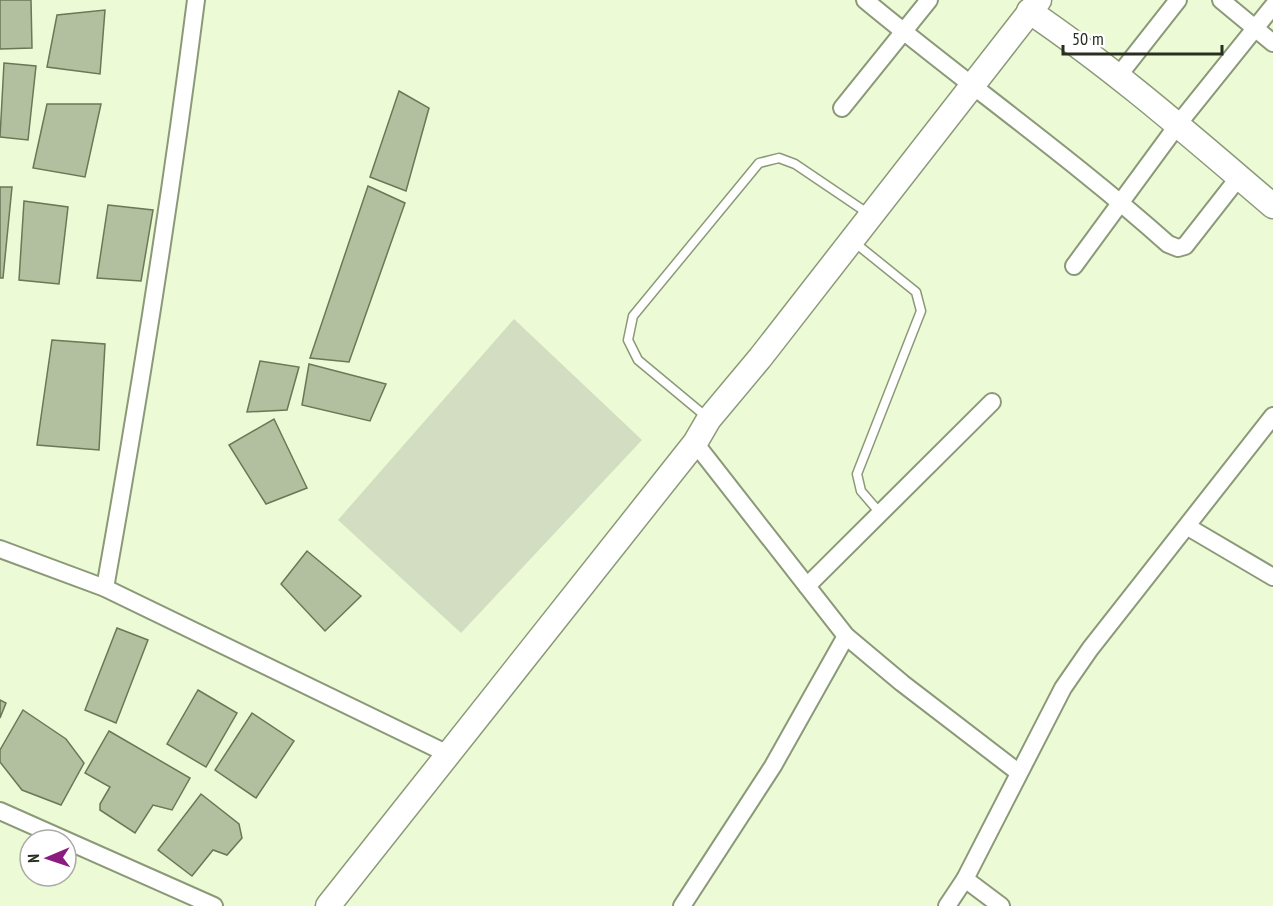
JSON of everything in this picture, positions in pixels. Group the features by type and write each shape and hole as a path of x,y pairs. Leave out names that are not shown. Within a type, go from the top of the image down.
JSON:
{"street":[{"path":"105,588 147,351 196,0"},
{"path":"866,0 972,87 1121,201 1168,244 1178,248 1185,246 1239,177"},
{"path":"842,108 929,0"},
{"path":"1119,75 1178,0"},
{"path":"1221,0 1273,43"},
{"path":"328,906 695,443 709,419 972,87 1028,4 1179,123 1273,206"},
{"path":"1074,266 1179,123 1273,6"},
{"path":"807,586 992,402"},
{"path":"947,906 965,879 1018,772 1064,688 1083,659 1273,416"},
{"path":"695,443 846,636 902,683 1018,772"},
{"path":"1188,527 1273,577"},
{"path":"0,549 105,588 450,754"},
{"path":"682,906 773,766 846,636"},
{"path":"3,818 214,906"},
{"path":"965,879 1001,906"}],"lane":[{"path":"709,419 638,360 628,340 633,316 759,163 779,158 795,164 871,215"},
{"path":"851,240 916,292 921,311 857,474 861,491 880,513"}],"green space":[{"path":"514,319 642,440 461,633 338,520"}],"building":[{"path":"0,0 31,0 32,48 0,49"},
{"path":"105,10 100,74 47,67 57,15"},
{"path":"4,63 36,66 28,140 0,137"},
{"path":"399,91 429,108 406,191 370,177"},
{"path":"47,104 101,104 85,177 33,168"},
{"path":"368,186 405,203 349,362 310,358"},
{"path":"0,187 12,187 3,278 0,278"},
{"path":"24,201 68,207 59,284 19,280"},
{"path":"108,205 153,210 141,281 97,278"},
{"path":"52,340 105,344 99,450 37,445"},
{"path":"260,361 299,367 287,410 247,412"},
{"path":"309,364 386,384 370,421 302,405"},
{"path":"274,419 307,488 266,504 229,445"},
{"path":"307,551 361,596 325,631 281,584"},
{"path":"117,628 148,640 116,723 85,710"},
{"path":"198,690 237,713 206,767 167,744"},
{"path":"0,700 6,703 0,718"},
{"path":"23,710 66,739 84,763 61,805 22,790 0,762 0,750"},
{"path":"252,713 294,741 256,798 215,770"},
{"path":"109,731 190,778 172,810 153,805 135,833 100,810 100,804 110,787 85,773"},
{"path":"201,794 239,824 242,838 227,855 213,850 192,876 158,850"}]}
